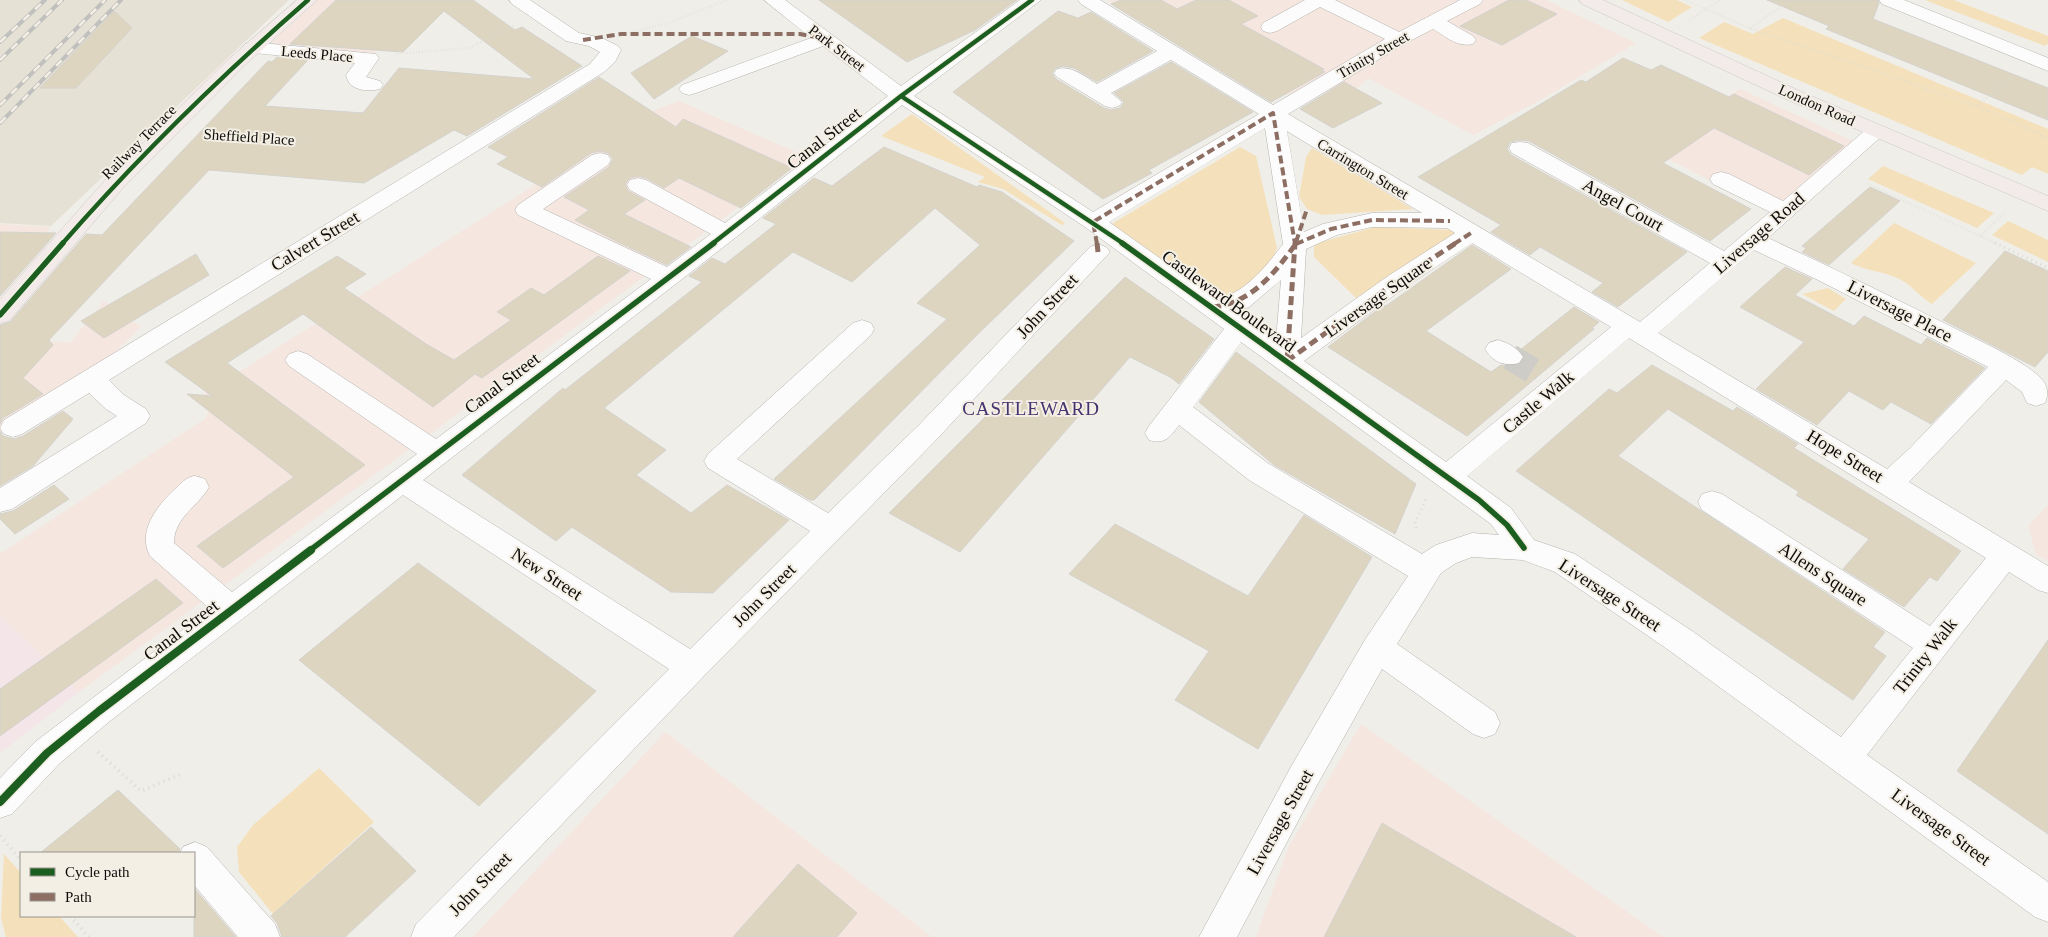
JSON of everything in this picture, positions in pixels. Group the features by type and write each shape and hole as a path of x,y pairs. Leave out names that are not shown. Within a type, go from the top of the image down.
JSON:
{"main road":[{"name":"Railway Terrace","path":"0,315 115,183 252,48 308,0"},
{"name":"London Road","path":"1588,0 1745,73 2048,204"}],"street":[{"path":"518,0 539,14"},
{"name":"Park Street","path":"773,0 902,96"},
{"name":"Canal Street","path":"0,802 47,753 74,730 727,233 902,96 1032,0"},
{"name":"Carrington Street","path":"1087,0 1471,234 1635,330"},
{"path":"1270,27 1320,0 1399,39"},
{"path":"1888,0 2044,62"},
{"name":"Trinity Street","path":"1273,113 1433,21 1462,2"},
{"name":"Calvert Street","path":"13,427 597,68 608,58 611,50 604,46 573,37 539,14"},
{"path":"1433,21 1466,40"},
{"path":"690,89 825,39"},
{"name":"Leeds Place","path":"252,48 369,58"},
{"path":"1096,93 1172,52"},
{"name":"Leeds Place","path":"369,58 356,75 357,80 363,84 373,85"},
{"path":"1064,73 1115,104"},
{"name":"Castleward Boulevard","path":"902,96 1093,222 1501,516 1524,548"},
{"path":"1093,222 1273,113 1295,245 1287,361"},
{"name":"Liversage Road","path":"1635,330 1726,262 1876,131"},
{"name":"Angel Court","path":"1520,148 1726,262"},
{"path":"600,160 526,210 668,277"},
{"path":"1721,179 1785,211"},
{"path":"638,185 727,233"},
{"path":"1212,307 1227,306 1240,301 1276,272 1295,245 1307,209"},
{"path":"1295,245 1331,229 1372,220 1450,221"},
{"name":"Liversage Square","path":"1287,361 1396,282 1471,234"},
{"name":"Liversage Place","path":"1752,240 1824,273 2005,365 2034,386 2036,396"},
{"name":"John Street","path":"429,937 692,667 927,433 1098,252"},
{"path":"1158,433 1239,327"},
{"path":"830,529 718,461 862,329"},
{"name":"Castle Walk","path":"1446,477 1549,381 1635,330"},
{"name":"Hope Street","path":"1635,330 1890,483 2048,581"},
{"path":"298,360 436,453"},
{"path":"1890,483 1919,456 2005,365"},
{"path":"2,501 137,416 115,402 88,380"},
{"path":"1177,409 1260,472 1429,568"},
{"name":"New Street","path":"402,480 692,667"},
{"path":"195,487 166,517 159,534 160,548 232,610"},
{"name":"Allens Square","path":"1712,502 1934,645"},
{"name":"Liversage Street","path":"1217,937 1304,776 1377,648 1429,568 1446,554 1472,545 1524,548 1565,563 1681,641 2048,904"},
{"name":"Trinity Walk","path":"1845,758 2005,554"},
{"path":"1377,648 1484,724"},
{"path":"195,859 262,937"}],"path":[{"path":"628,33 668,24 727,0"},
{"path":"1685,0 1750,28 1977,106 2048,138"},
{"path":"1691,18 1720,0"},
{"path":"1750,28 1791,0"},
{"path":"369,58 409,51 469,48 539,14"},
{"path":"1977,106 2044,62"},
{"path":"1868,184 2048,268"},
{"path":"1980,236 2001,215"},
{"path":"1429,568 1416,540 1415,522 1427,497 1446,477"},
{"path":"74,730 141,790 181,774"},
{"path":"0,836 20,859"},
{"path":"71,917 89,937"}],"shaded area":[{"path":"0,0 289,0 51,226 0,223"},
{"path":"317,0 434,0 373,53 271,43"},
{"path":"1107,0 1546,0 1636,43 1542,99 1473,135 1368,78 1357,88 1271,96 1192,48"},
{"path":"1622,0 1677,0 1692,7 1668,22"},
{"path":"1925,0 1954,0 2048,36 2048,44 2045,46"},
{"path":"1783,18 2048,129 2048,174 2032,167 2022,175 1699,38 1724,22 1753,34"},
{"path":"1740,89 1855,142 1771,212 1645,147"},
{"path":"679,101 807,157 79,692 0,616 0,554 206,418 211,404 201,396 652,111"},
{"path":"912,114 1065,223 1062,225 1003,189 978,182 985,177 881,136"},
{"path":"1240,147 1256,156 1277,248 1270,268 1222,303 1110,225"},
{"path":"1312,148 1413,209 1322,215 1307,209 1299,197 1306,157"},
{"path":"1883,166 1994,213 1977,228 1868,179"},
{"path":"2008,221 2048,240 2048,262 1992,235"},
{"path":"1894,223 1976,263 1932,304 1902,281 1851,263"},
{"path":"0,224 51,227 0,290"},
{"path":"1375,227 1451,230 1456,234 1356,298 1314,257 1314,244"},
{"path":"1828,288 1846,299 1834,311 1802,294"},
{"path":"104,301 141,327 93,373 0,434 0,347 10,337 70,343"},
{"path":"2048,505 2048,561 2036,554 2028,526"},
{"path":"0,616 79,692 0,753"},
{"path":"1361,724 1663,937 1256,937 1288,848"},
{"path":"665,732 932,937 473,937"},
{"path":"319,768 374,822 273,914 239,872 237,847 253,825"},
{"path":"4,854 20,872 20,917 60,917 78,937 6,937 1,918"}],"building":[{"path":"336,0 473,0 515,30 522,27 582,66 467,136 454,130 364,183 209,170 49,340 53,345 23,378 43,394 3,418 0,424 0,325 10,322 86,234 102,235 268,61 272,62 277,57 308,60 265,106 363,113 399,68 534,79 444,11 403,52 290,44"},
{"path":"819,0 1017,0 975,30 907,62"},
{"path":"1121,0 1161,0 1177,9 1196,0 1229,0 1258,16 1241,24 1324,69 1321,70 1325,72 1271,102 1111,4"},
{"path":"1509,0 1526,0 1557,14 1502,45 1460,26"},
{"path":"1767,0 1877,0 1879,3 1873,19 2048,88 2048,120 1826,29 1829,26"},
{"path":"114,11 132,28 76,88 40,88"},
{"path":"1058,11 1078,18 1091,12 1153,51 1097,82 1074,68 1063,66 1056,68 1052,73 1056,79 1104,108 1111,110 1120,108 1124,102 1114,93 1171,62 1253,112 1149,170 1152,173 1103,199 953,92"},
{"path":"692,36 728,51 654,99 631,73"},
{"path":"1623,58 1651,70 1661,65 1729,97 1734,94 1844,146 1809,175 1714,128 1663,163 1751,209 1710,241 1529,141 1510,142 1507,149 1511,155 1687,252 1618,307 1592,292 1603,283 1540,247 1530,255 1491,232 1501,225 1418,177 1581,80 1586,82"},
{"path":"599,77 676,127 683,119 792,168 741,208 679,178 664,188 646,178 638,176 630,178 625,184 628,191 645,200 624,214 691,247 667,265 618,242 575,220 589,210 564,197 609,167 613,159 608,153 600,151 591,153 542,187 497,164 508,157 488,147"},
{"path":"1344,82 1382,103 1333,128 1300,109"},
{"path":"884,147 977,187 979,185 1002,192 1074,241 978,334 814,500 810,500 774,479 947,319 917,303 980,245 935,208 852,282 793,252 604,408 666,450 636,475 691,513 727,485 789,520 713,593 671,592 572,527 556,541 462,475 563,388 565,390 702,282 689,276 712,258 725,264 776,224 763,218 814,178 832,186"},
{"path":"1870,187 1900,201 1829,265 1802,252 1806,248 1802,246"},
{"path":"0,232 56,233 0,296"},
{"path":"1472,245 1511,269 1426,331 1491,372 1501,365 1521,364 1525,357 1520,350 1574,307 1599,322 1592,328 1594,329 1467,436 1328,347 1384,305 1386,306"},
{"path":"2005,251 2048,271 2048,352 2035,367 1943,320"},
{"path":"196,254 209,275 104,338 81,321"},
{"path":"337,256 366,274 344,288 426,344 454,360 511,320 497,312 531,288 544,295 598,256 630,271 482,378 475,374 433,407 303,314 227,363 365,465 223,568 197,546 294,477 187,394 212,396 165,362"},
{"path":"1785,267 1812,279 1795,295 1854,326 1864,316 1921,345 1927,338 1985,368 1931,424 1891,402 1883,410 1849,391 1817,425 1756,389 1804,342 1740,307"},
{"path":"1125,277 1214,339 1179,384 1170,377 1130,357 960,552 889,513"},
{"path":"1236,352 1416,484 1395,534 1274,465 1199,402"},
{"path":"1652,365 1733,411 1737,407 1798,444 1794,448 1961,551 1937,581 1930,577 1904,607 1843,569 1869,539 1796,495 1799,492 1668,409 1618,456 1885,632 1873,647 1886,656 1853,700 1516,471 1609,389 1617,393"},
{"path":"63,411 73,419 33,466 0,486 0,431 3,436 14,439 23,436"},
{"path":"54,485 69,499 15,534 0,519 0,514 13,511"},
{"path":"1304,515 1372,557 1258,749 1175,700 1209,651 1069,574 1115,524 1248,596"},
{"path":"418,563 596,691 479,806 299,660"},
{"path":"156,579 183,603 0,736 0,689"},
{"path":"2048,640 2048,834 1957,771"},
{"path":"118,790 180,849 178,852 41,852"},
{"path":"1382,823 1576,937 1324,937"},
{"path":"371,827 416,871 345,937 282,937 277,923 271,916"},
{"path":"798,864 857,913 837,937 733,937"},
{"path":"195,889 236,937 194,937 195,917"}],"tunnel":[{"path":"1510,357 1540,375"}],"railway":[{"path":"0,42 45,0"},
{"path":"0,60 62,0"},
{"path":"0,105 105,0"},
{"path":"0,123 121,0"}],"marked path":[{"path":"583,40 621,34 800,34 825,39"},
{"path":"1098,252 1093,222 1273,113 1295,245 1287,361"},
{"path":"1296,242 1307,209"},
{"path":"1212,307 1227,306 1240,301 1275,272 1295,245 1331,229 1372,220 1450,221"},
{"path":"1287,361 1396,282 1471,233"}],"cycle path":[{"path":"0,315 115,183 237,62 308,0"},
{"path":"0,802 47,753 99,711 727,233 901,96 1032,0"},
{"path":"901,96 1093,222 1469,493 1499,516 1524,548"}],"district":[{"name":"CASTLEWARD","path":"1031,408"}]}
